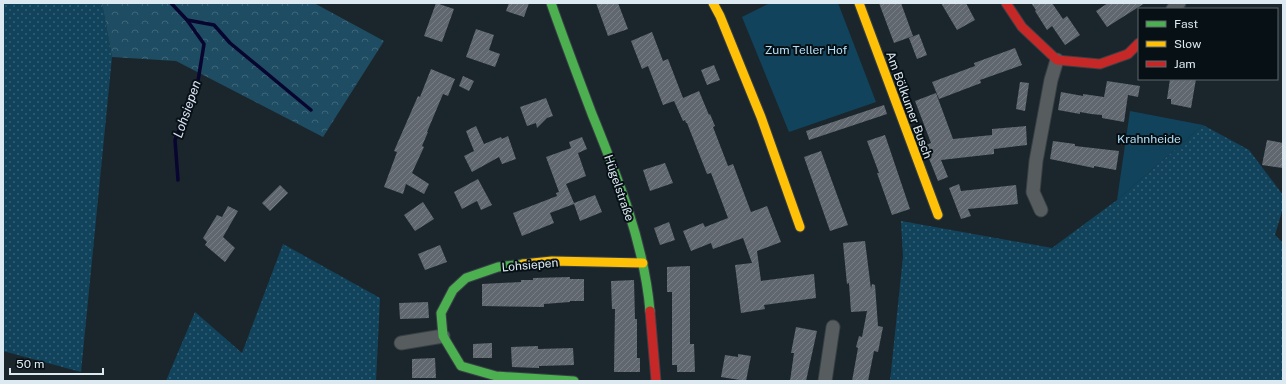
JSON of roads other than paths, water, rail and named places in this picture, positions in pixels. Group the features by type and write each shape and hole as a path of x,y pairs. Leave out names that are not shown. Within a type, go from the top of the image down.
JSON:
{"street":[{"name":"Hügelstraße","path":"551,3 573,66 615,171 643,263 648,285 656,381"},
{"path":"713,3 720,16 761,117 800,227"},
{"name":"Am Bölkumer Busch","path":"859,3 938,215"},
{"path":"1006,3 1022,27 1057,60 1100,64 1128,54 1138,44"},
{"path":"1041,210 1033,192 1036,161 1051,80 1057,60"},
{"name":"Lohsiepen","path":"574,381 496,376 462,366 443,336 441,314 453,290 466,278 498,267 552,261 643,263"},
{"path":"826,381 832,327"},
{"path":"401,343 443,336"}],"waterway":[{"name":"Lohsiepen","path":"171,3 187,20 214,25 230,43 311,110"},
{"name":"Lohsiepen","path":"178,180 175,140 197,87 204,44 187,20"}],"park label":[{"name":"Zum Teller Hof","path":"806,50"},
{"name":"Krahnheide","path":"1149,139"}]}
